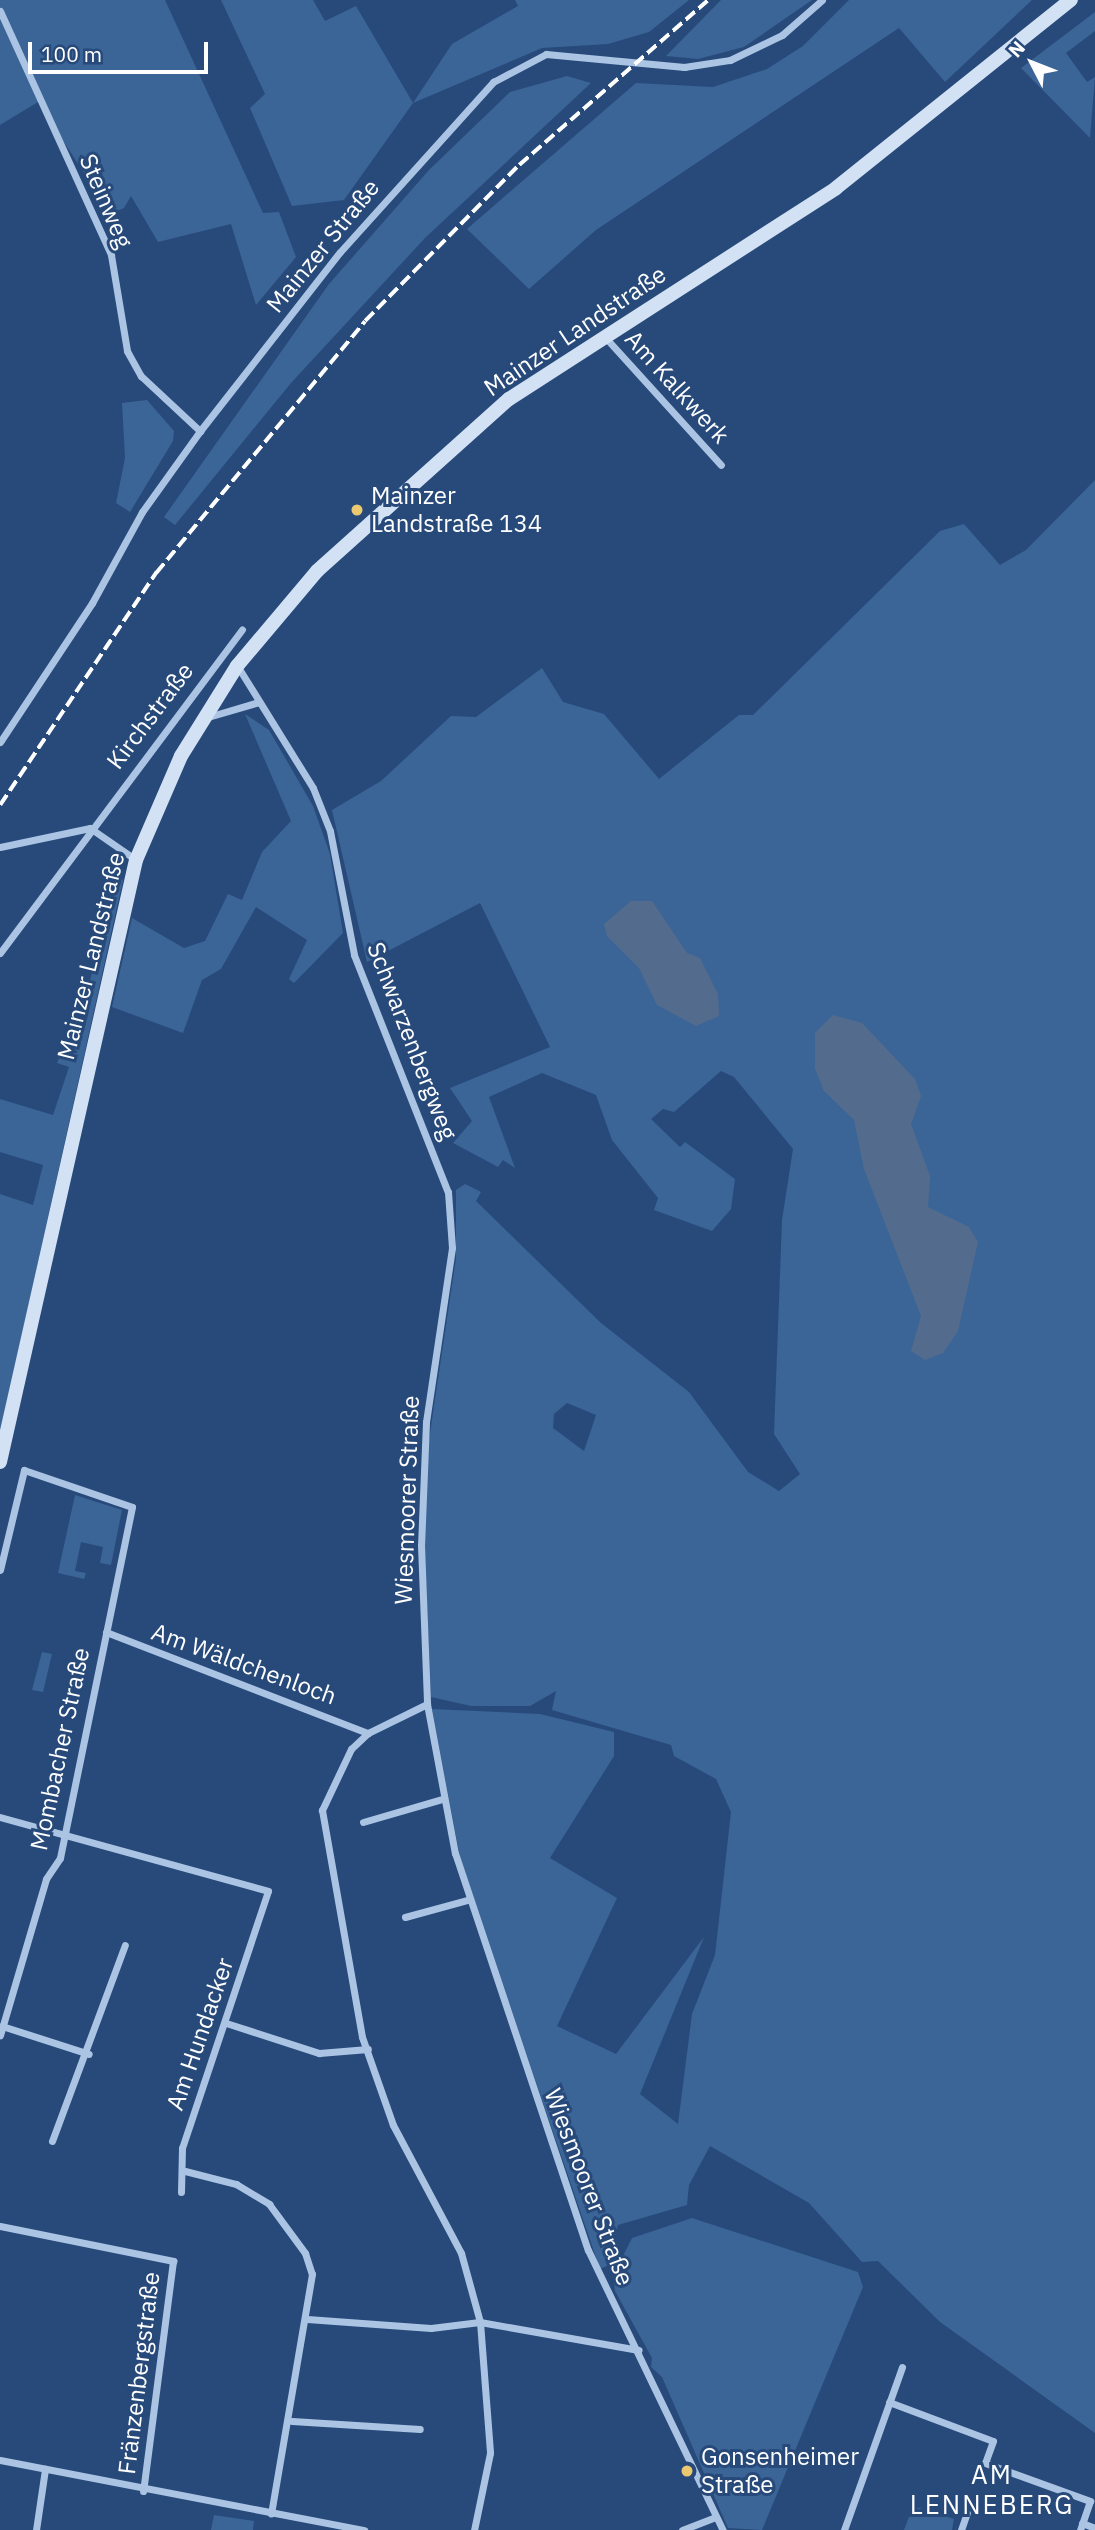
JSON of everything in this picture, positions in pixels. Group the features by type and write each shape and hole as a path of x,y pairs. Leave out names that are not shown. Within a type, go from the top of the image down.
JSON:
{"main road":[{"name":"Mainzer Landstraße","path":"0,1462 136,860 199,724 237,666 301,588 378,513 509,399 859,172 1071,0"}],"street":[{"name":"Mainzer Straße","path":"0,742 92,603 142,512 200,431 340,252 493,82 546,54 601,55 661,65 706,65 755,50 822,0"},
{"name":"Steinweg","path":"0,11 111,255 127,351 141,376 200,431"},
{"name":"Am Kalkwerk","path":"604,335 721,465"},
{"name":"Kirchstraße","path":"0,953 90,828 242,629"},
{"name":"Schwarzenbergweg","path":"237,666 318,799 354,955 439,1162"},
{"path":"199,724 235,704 259,702"},
{"path":"0,847 90,828 136,860"},
{"name":"Wiesmoorer Straße","path":"439,1162 452,1231 423,1469 427,1704 442,1800 467,1900 575,2218 716,2517"},
{"name":"Mombacher Straße","path":"0,1570 24,1470 132,1507 65,1833 0,2035"},
{"name":"Am Wäldchenloch","path":"106,1633 368,1733"},
{"path":"427,1704 368,1733 338,1767 321,1810 351,1984 368,2049 393,2124 461,2253 480,2322 490,2453 474,2530"},
{"path":"363,1822 442,1800"},
{"path":"0,1817 65,1833"},
{"name":"Am Hundacker","path":"65,1833 268,1891 182,2148 185,2171 181,2192"},
{"path":"405,1917 467,1900"},
{"path":"52,2141 89,2054 125,1945"},
{"path":"226,2023 319,2053 368,2049"},
{"path":"2,2026 89,2054"},
{"path":"185,2171 236,2184 269,2204 290,2229 312,2274 292,2421 271,2514"},
{"name":"Fränzenbergstraße","path":"0,2226 173,2261 144,2491"},
{"path":"307,2319 431,2328 480,2322 639,2350"},
{"path":"844,2530 902,2367"},
{"path":"889,2402 993,2441 985,2463 1090,2501 1081,2527 1095,2528"},
{"path":"292,2421 420,2429"},
{"path":"0,2460 144,2491 364,2530"},
{"path":"36,2530 44,2469"},
{"path":"961,2530 967,2513"},
{"path":"682,2530 716,2517 723,2530"}],"shaded area":[{"path":"0,0 165,0 263,213 279,212 296,257 256,305 231,224 158,242 131,196 124,208 103,217 84,173 38,102 0,125"},
{"path":"221,0 313,0 325,21 356,6 413,103 344,200 292,206 250,108 265,94"},
{"path":"515,0 689,0 649,32 608,44 542,48 413,103 452,44 518,6"},
{"path":"721,0 812,0 744,47 698,59 666,56"},
{"path":"849,0 1032,0 945,82 899,28 596,230 529,289 467,229 636,83 713,87 767,69 803,46"},
{"path":"1095,12 1095,31 1066,53 1087,82 1095,77 1090,138 1021,68"},
{"path":"567,76 591,83 425,238 291,383 175,525 164,517 329,284 429,170 510,92"},
{"path":"147,400 174,431 173,441 130,512 116,503 125,458 122,403"},
{"path":"1095,480 1095,2433 940,2322 878,2261 862,2262 809,2203 710,2146 689,2185 687,2205 618,2225 607,2266 600,2269 461,1863 432,1709 540,1714 614,1732 614,1756 550,1858 617,1898 557,2026 616,2054 704,1937 640,2094 678,2124 692,2014 715,1955 731,1812 716,1779 674,1756 671,1745 552,1710 556,1691 530,1706 471,1706 431,1697 424,1533 429,1440 456,1258 456,1190 465,1184 481,1192 476,1201 601,1323 689,1392 748,1472 779,1491 800,1474 774,1434 782,1220 793,1149 734,1077 721,1071 674,1112 663,1109 651,1119 680,1147 685,1142 735,1179 731,1209 712,1231 654,1210 658,1198 612,1140 596,1095 542,1073 489,1097 515,1168 503,1160 498,1167 453,1143 472,1121 450,1088 550,1047 480,903 367,962 332,810 381,781 451,716 476,717 542,668 563,702 604,714 659,779 739,715 753,715 940,531 964,524 1000,565 1026,550","holes":["567,1403 596,1415 584,1451 553,1428 554,1414"]},
{"path":"245,714 269,730 313,806 330,854 343,933 294,983 289,979 307,940 256,907 221,969 202,980 183,1033 112,1007 132,918 184,948 205,941 228,894 242,900 262,852 291,821"},
{"path":"114,877 123,880 0,1433 0,1194 33,1205 43,1165 0,1152 0,1099 53,1115 69,1067 57,1063 68,1035 77,1037"},
{"path":"631,901 652,901 687,953 700,958 718,994 719,1016 696,1026 657,1005 639,968 607,936 604,924"},
{"path":"833,1015 862,1023 915,1079 921,1096 911,1124 930,1176 928,1207 969,1227 978,1242 958,1331 943,1353 925,1360 911,1351 921,1316 864,1169 854,1120 824,1091 815,1069 815,1033"},
{"path":"75,1495 122,1510 111,1565 100,1563 103,1547 81,1542 75,1571 86,1573 84,1579 58,1573"},
{"path":"42,1652 52,1654 43,1692 32,1690"},
{"path":"692,2218 858,2272 863,2287 762,2530 728,2528 662,2377 651,2367 652,2358 615,2291 613,2276 632,2238"},
{"path":"913,2506 954,2519 952,2530 904,2530"},
{"path":"214,2515 254,2521 253,2530 211,2530"}],"railway":[{"path":"0,805 156,573 365,321 519,165 708,0"}],"place":[{"name":"Mainzer Landstraße 134","path":"357,510"},
{"name":"Gonsenheimer Straße","path":"687,2471"}],"district":[{"name":"AM LENNEBERG","path":"992,2490"}]}
